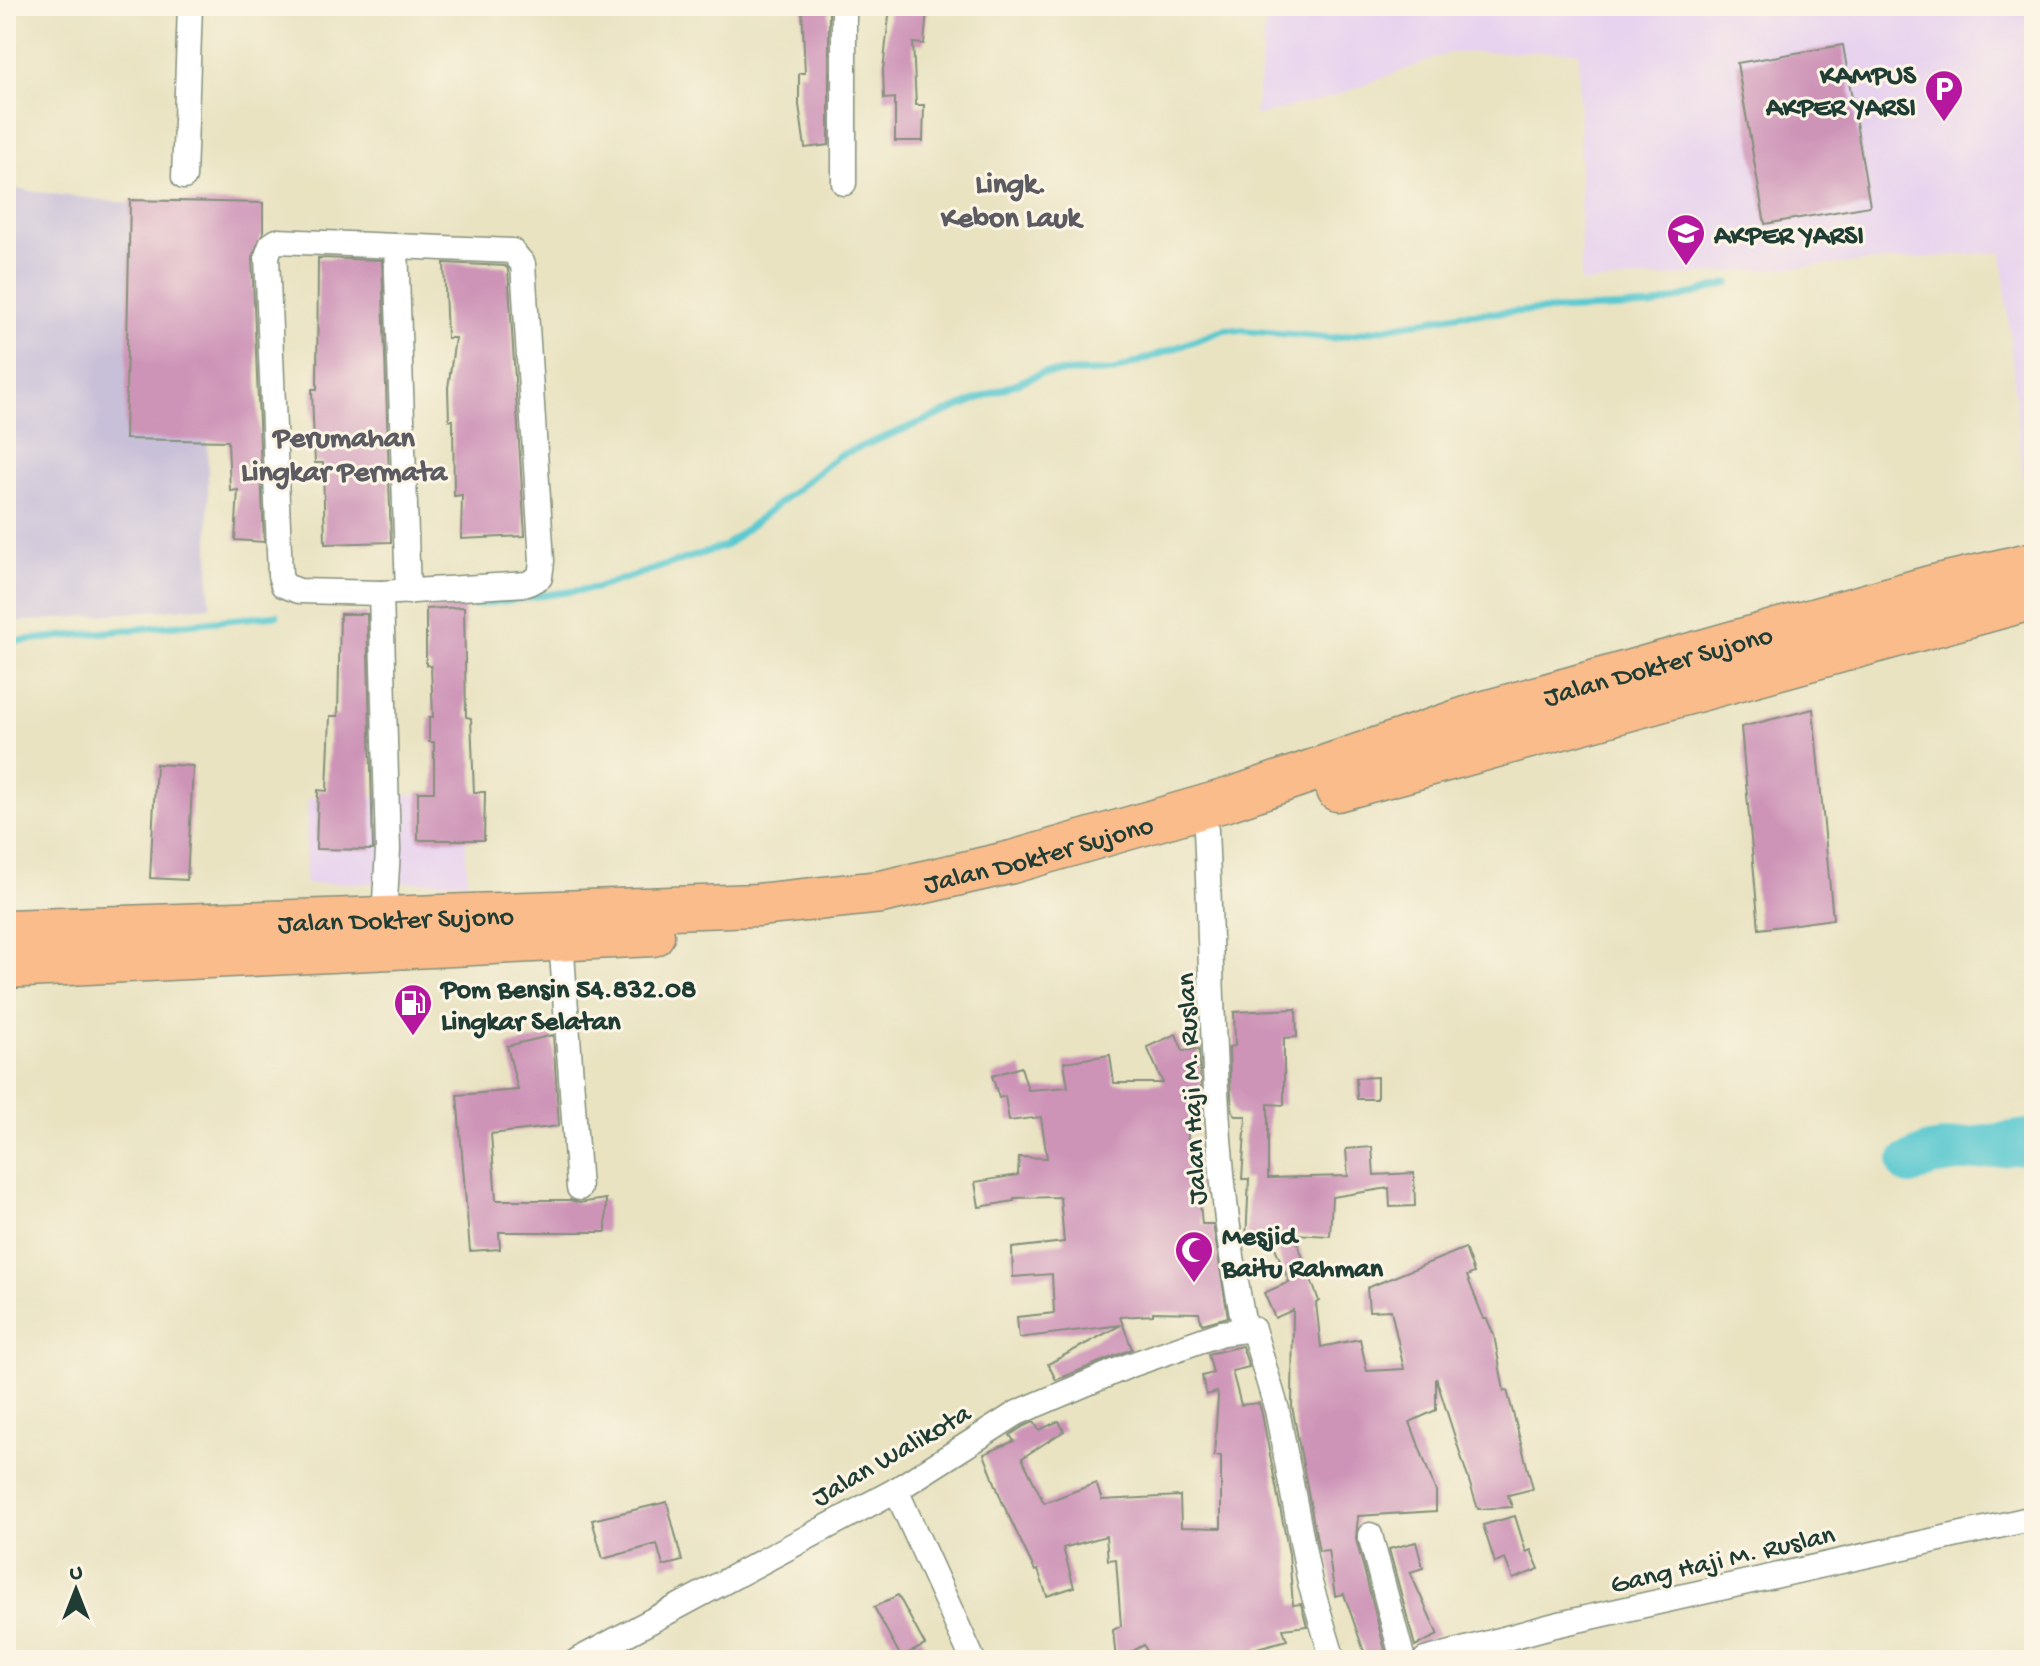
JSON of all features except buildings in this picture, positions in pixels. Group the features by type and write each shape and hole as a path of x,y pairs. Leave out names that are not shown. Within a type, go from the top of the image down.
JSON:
{"highway":[{"name":"Jalan Dokter Sujono","path":"21,948 384,917 810,914 881,892 1012,862 1230,799 1475,715 1930,587 2034,563"},
{"path":"21,948 561,940 810,914 1015,884 1352,786 2034,598"}],"street":[{"path":"184,177 190,6"},
{"path":"844,6 844,183"},
{"path":"277,241 512,251 523,264 542,561 540,577 527,584 408,592 299,591 288,588 282,581 267,256 271,245 277,241"},
{"path":"396,246 408,592"},
{"path":"381,593 388,835 384,917"},
{"name":"Jalan Haji M. Ruslan","path":"1206,830 1219,1157 1231,1256 1245,1329 1253,1329 1269,1378 1310,1583 1333,1660"},
{"path":"561,940 579,1188"},
{"name":"Jalan Walikota","path":"578,1660 896,1490 1017,1413 1128,1366 1222,1333 1245,1329"},
{"path":"896,1490 973,1660"},
{"name":"Gang Haji M. Ruslan","path":"1425,1660 1451,1656 1555,1625 2034,1518"},
{"path":"1370,1535 1403,1660"}],"shaded area":[{"name":"AKPER YARSI","path":"1267,6 2034,6 2034,525 2027,527 2002,252 1581,283 1579,51 1449,53 1332,97 1255,116"},
{"path":"6,188 204,213 210,606 6,623"},
{"path":"464,793 467,881 305,884 308,798"}],"waterway":[{"path":"474,605 596,588 725,546 838,456 1042,373 1114,371 1226,329 1333,338 1462,314 1652,306 1729,283"},
{"path":"6,642 277,615"},
{"path":"1910,1164 1930,1155 2034,1140"}],"place":[{"name":"KAMPUS AKPER YARSI","path":"1944,123"},
{"name":"AKPER YARSI","path":"1686,267"},
{"name":"Pom Bensin 54.832.08 Lingkar Selatan","path":"413,1037"},
{"name":"Mesjid Baitu Rahman","path":"1194,1284"}],"district":[{"name":"Lingk. Kebon Lauk","path":"1011,199"},
{"name":"Perumahan Lingkar Permata","path":"344,453"}]}
